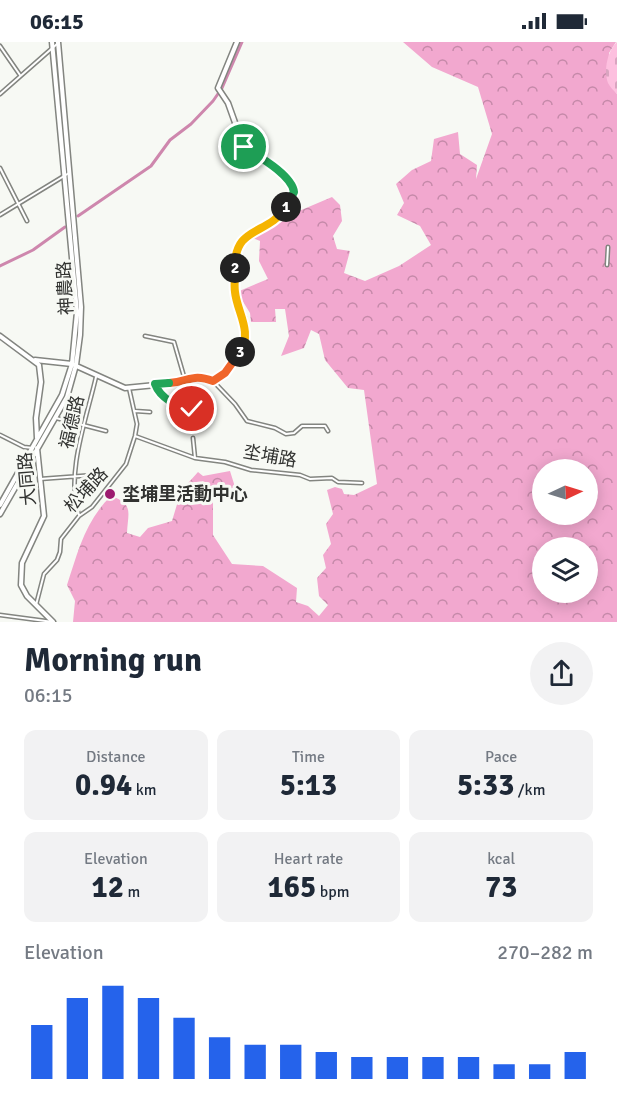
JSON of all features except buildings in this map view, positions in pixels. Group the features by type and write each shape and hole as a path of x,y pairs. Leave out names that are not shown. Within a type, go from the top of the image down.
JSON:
{"street":[{"name":"神農路","path":"52,42 76,312 74,365"},
{"name":"神農路","path":"0,505 54,417 74,365 80,335 81,307 58,42"},
{"path":"0,94 58,42"},
{"path":"213,381 225,373 244,344 244,318 235,293 236,253 242,240 248,234 270,225 278,218 294,192 293,185 288,180 243,145 235,120 219,89 237,42"},
{"path":"0,46 20,75"},
{"path":"0,168 27,221"},
{"path":"0,215 69,172"},
{"path":"607,265 608,247"},
{"path":"0,336 35,360 74,365 120,387 129,388 200,377 213,381 236,404 247,421 275,428 286,434 294,433 302,426 325,426 327,431"},
{"path":"145,336 174,342 185,380"},
{"name":"大同路","path":"35,360 41,373 36,418 38,439"},
{"name":"福德路","path":"80,516 75,502 73,475 96,374"},
{"path":"155,384 162,396 172,402 189,409 204,404 212,413"},
{"name":"松埔路","path":"36,605 44,574 57,560 61,539 114,482 126,464 137,424 129,388"},
{"path":"135,411 150,412"},
{"name":"神農路","path":"0,514 38,439 54,417"},
{"path":"54,417 106,431"},
{"path":"0,435 24,447 35,448"},
{"name":"坔埔路","path":"135,436 195,458 225,462 251,470 300,475 310,479 332,478 338,482 362,483"},
{"path":"193,438 195,458"},
{"name":"大同路","path":"35,448 44,516 22,563 22,589 53,622"},
{"path":"40,479 94,474"},
{"path":"0,615 53,622"}],"green space":[{"path":"403,42 616,42 609,53 608,82 617,94 617,622 73,622 75,601 67,585 83,538 102,506 111,496 123,502 128,510 127,533 140,537 148,528 172,521 181,491 198,472 203,476 230,471 235,487 213,496 213,535 232,564 263,566 297,588 296,602 308,606 319,616 328,605 319,596 317,578 326,568 323,555 331,544 326,524 333,514 327,490 335,487 342,489 344,494 354,495 377,484 364,390 348,388 325,360 319,334 311,330 304,348 281,356 289,336 285,309 275,309 276,322 251,322 250,313 237,292 268,279 259,261 260,241 250,237 285,220 288,211 299,211 332,197 340,205 342,221 333,236 337,249 350,251 344,273 365,281 399,266 431,245 420,226 397,215 404,203 396,184 412,170 431,161 434,139 458,132 460,154 477,165 476,179 492,134 478,87 432,67"},
{"path":"617,42 617,94 608,83 606,66 609,55"}],"waterway":[{"path":"78,216 151,166 170,140 191,124 213,101 222,88 242,42"},
{"path":"0,266 33,250 65,227"}],"place":[{"name":"坔埔里活動中心","path":"110,494"}],"route":[{"path":"192,409 162,396 155,384 176,383 194,377 213,381 225,373 243,348 245,340 244,318 235,293 235,256 242,240 248,234 270,225 278,218 294,192 293,185 288,180 260,156 244,147"}]}
